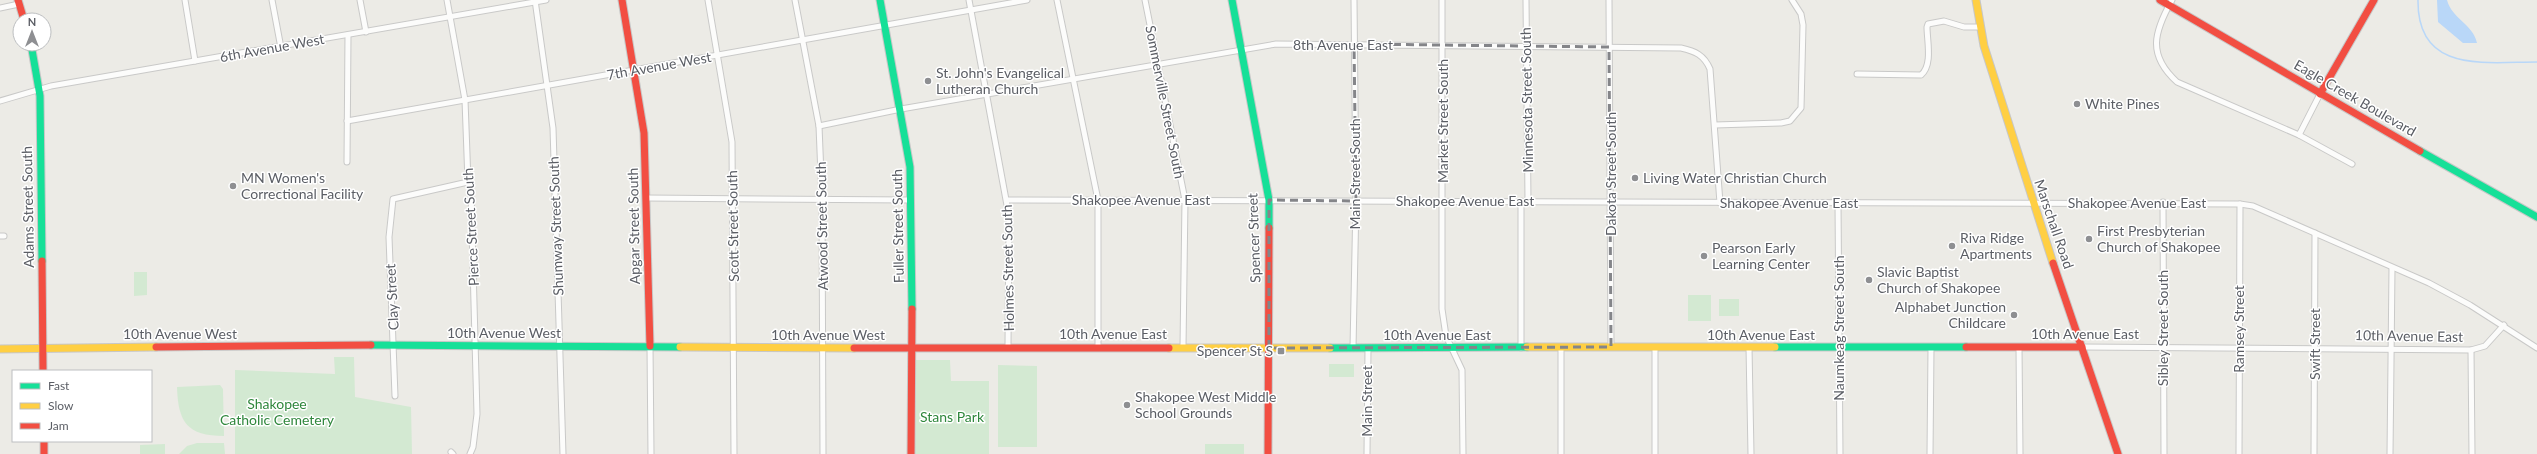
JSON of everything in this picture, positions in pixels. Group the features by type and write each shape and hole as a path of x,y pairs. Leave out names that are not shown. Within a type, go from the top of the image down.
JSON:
{"main road":[{"name":"Apgar Street South","path":"622,0 635,70 644,133 650,346"},
{"name":"Fuller Street South","path":"880,0 901,109 910,166 912,348 911,454"},
{"name":"Spencer Street","path":"1232,0 1239,49 1269,200 1268,454"},
{"name":"Marschall Road","path":"1976,0 1984,46 2033,203 2118,454"},
{"name":"Eagle Creek Boulevard","path":"2160,0 2171,2 2320,94 2537,216"},
{"path":"2320,94 2374,0"},
{"path":"19,2 22,12"},
{"name":"Adams Street South","path":"33,52 40,88 43,370"},
{"name":"10th Avenue West","path":"0,348 394,345 822,348 1008,347"},
{"name":"10th Avenue East","path":"1008,347 2082,347"},
{"path":"44,442 44,454"}],"street":[{"path":"185,0 196,61"},
{"path":"272,0 281,48"},
{"path":"360,0 366,32"},
{"name":"Pierce Street South","path":"447,0 465,100 468,182 471,192 477,414 473,447 470,454"},
{"name":"6th Avenue West","path":"0,101 40,88 281,48 546,0"},
{"name":"Scott Street South","path":"708,0 732,142 734,454"},
{"name":"Atwood Street South","path":"795,0 819,126 822,200 822,454"},
{"name":"Holmes Street South","path":"969,0 1007,200 1008,347"},
{"name":"7th Avenue West","path":"347,121 885,27 1027,0"},
{"path":"1057,0 1072,80 1098,200 1098,348"},
{"name":"Sommerville Street South","path":"1145,0 1156,65 1185,200 1183,348"},
{"name":"Main Street South","path":"1353,348 1356,201 1354,0"},
{"name":"Market Street South","path":"1442,0 1442,319 1452,348 1460,363 1463,378 1463,454"},
{"name":"Minnesota Street South","path":"1526,0 1528,201"},
{"name":"Dakota Street South","path":"1609,0 1612,201 1611,347"},
{"path":"1720,203 1715,125 1782,123 1790,121 1797,115 1802,99 1804,25 1797,5 1792,0"},
{"name":"Shumway Street South","path":"535,1 549,86 553,128 563,454"},
{"path":"0,8 19,2"},
{"path":"2171,2 2156,32 2158,57 2164,70 2176,82 2299,135 2352,164"},
{"path":"1857,74 1921,75 1926,68 1928,59 1928,24 1944,20 1964,27 1980,27"},
{"path":"347,162 348,35"},
{"name":"8th Avenue East","path":"819,126 901,109 1072,80 1239,49 1276,44 1681,48 1693,50 1700,55 1710,69 1715,125"},
{"path":"2299,135 2320,94"},
{"name":"Clay Street","path":"395,396 389,237 393,199 468,182"},
{"path":"646,198 733,200 910,200"},
{"name":"Shakopee Avenue East","path":"1007,200 1612,201 1720,203 2163,202 2240,204 2253,206 2429,283 2504,325 2537,348"},
{"path":"1521,201 1521,348"},
{"name":"Sibley Street South","path":"2163,202 2164,454"},
{"name":"Naumkeag Street South","path":"1838,203 1840,454"},
{"name":"Ramsey Street","path":"2239,454 2240,204"},
{"name":"Swift Street","path":"2314,454 2315,233"},
{"path":"2390,454 2392,268"},
{"name":"10th Avenue East","path":"2082,347 2390,348 2472,350 2485,346 2504,325"},
{"name":"Apgar Street South","path":"650,346 651,454"},
{"path":"1655,347 1655,454"},
{"path":"1749,347 1751,454"},
{"path":"2019,347 2020,454"},
{"name":"Main Street","path":"1367,454 1368,348"},
{"path":"1561,348 1561,454"},
{"path":"1930,454 1931,348"},
{"path":"2472,350 2472,454"}],"highlighted area":[{"path":"1354,44 1609,47 1611,347 1269,348 1269,200 1356,201"}],"green space":[{"path":"134,272 147,272 147,295 134,296"},
{"path":"1688,295 1711,295 1711,321 1688,321"},
{"path":"1719,299 1739,299 1739,316 1719,316"},
{"name":"Shakopee Catholic Cemetery","path":"334,357 354,357 355,397 411,407 412,454 235,454 235,370 335,374"},
{"name":"Stans Park","path":"916,360 950,360 951,381 989,381 989,454 915,454"},
{"path":"1329,364 1354,364 1354,377 1329,377"},
{"path":"998,365 1037,366 1037,447 998,447"},
{"path":"220,385 223,389 224,436 211,435 193,430 187,425 183,418 178,399 177,387"},
{"path":"197,443 224,443 225,454 179,454 187,446"},
{"path":"165,444 165,454 140,454 140,445"},
{"path":"1205,444 1244,444 1244,454 1205,454"}],"water":[{"path":"2437,0 2447,0 2453,12 2475,36 2477,43 2463,43 2438,22"}],"waterway":[{"path":"2418,0 2421,24 2429,41 2442,52 2458,59 2476,62 2537,62"}],"traffic: fast":[{"path":"880,0 910,167 912,309"},
{"path":"1232,0 1269,200 1269,228"},
{"path":"32,52 40,96 42,261"},
{"path":"2420,151 2537,217"},
{"path":"371,345 680,347"},
{"path":"1330,348 1527,347"},
{"path":"1775,347 1966,347"}],"traffic: slow":[{"path":"1976,0 1984,46 2053,263"},
{"path":"0,349 156,347"},
{"path":"680,347 854,348"},
{"path":"1527,347 1775,347"},
{"path":"1169,348 1330,348"}],"traffic: jam":[{"path":"18,0 22,12"},
{"path":"622,0 644,133 650,346"},
{"path":"2160,0 2420,151"},
{"path":"2320,94 2374,0"},
{"path":"1268,454 1269,228"},
{"path":"42,261 43,370"},
{"path":"2053,263 2118,454"},
{"path":"911,454 912,309"},
{"path":"156,347 371,345"},
{"path":"1966,347 2082,347"},
{"path":"854,348 1169,348"},
{"path":"44,442 44,454"}],"place":[{"name":"St. John's Evangelical Lutheran Church","path":"928,81"},
{"name":"White Pines","path":"2077,104"},
{"name":"Living Water Christian Church","path":"1635,178"},
{"name":"MN Women's Correctional Facility","path":"233,186"},
{"name":"First Presbyterian Church of Shakopee","path":"2089,239"},
{"name":"Riva Ridge Apartments","path":"1952,246"},
{"name":"Pearson Early Learning Center","path":"1704,256"},
{"name":"Slavic Baptist Church of Shakopee","path":"1869,280"},
{"name":"Alphabet Junction Childcare","path":"2014,315"},
{"name":"Spencer St S","path":"1281,351"},
{"name":"Shakopee West Middle School Grounds","path":"1127,405"}]}
